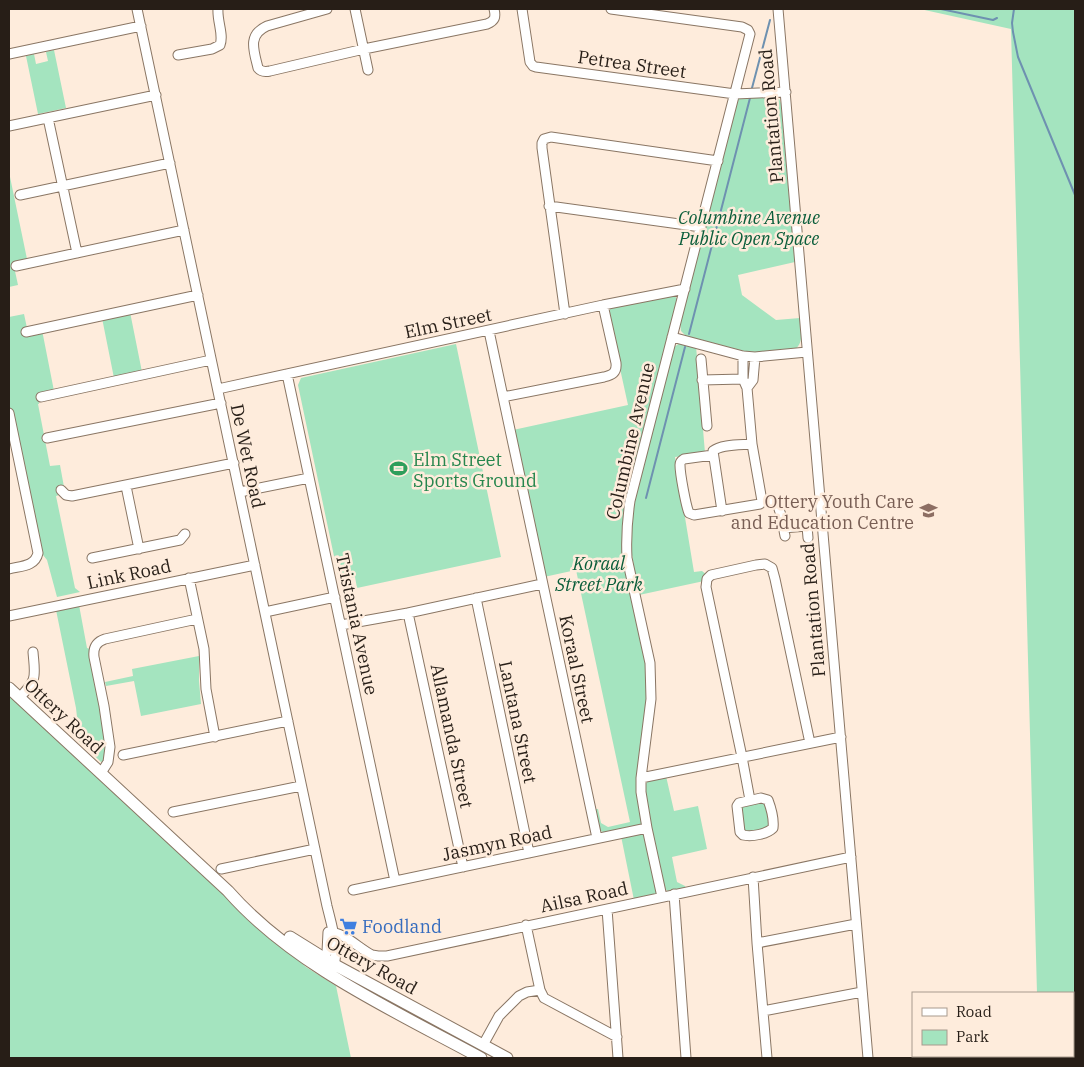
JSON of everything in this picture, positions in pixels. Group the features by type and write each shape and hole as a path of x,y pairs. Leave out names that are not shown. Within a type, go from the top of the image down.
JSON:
{"main road":[{"name":"Ottery Road","path":"9,688 228,891 293,939 362,994 481,1058"},
{"name":"Ottery Road","path":"328,967 507,1058"}],"street":[{"name":"De Wet Road","path":"138,9 327,909 331,932 328,948 328,967"},
{"path":"178,55 220,45 222,36 218,22 218,9"},
{"path":"327,9 262,28 253,43 258,68 264,72 270,71 491,22 495,18 494,9"},
{"path":"355,9 368,70"},
{"name":"Petrea Street","path":"522,9 530,62 536,67 735,94 786,92"},
{"name":"Columbine Avenue","path":"611,9 742,27 748,30 750,36 630,501 627,519 627,558 650,663 651,680 650,716 641,792 662,897"},
{"name":"Plantation Road","path":"778,9 868,1058"},
{"path":"9,54 141,26"},
{"path":"9,126 156,95"},
{"path":"48,118 77,253"},
{"path":"565,314 542,148 544,139 551,137 718,161"},
{"path":"20,195 170,163"},
{"path":"549,206 701,227"},
{"path":"16,266 184,230"},
{"name":"Elm Street","path":"218,390 603,305 685,289"},
{"path":"26,332 198,296"},
{"path":"503,397 613,374 616,370 616,363 603,305"},
{"name":"Koraal Street","path":"489,331 597,838"},
{"path":"672,337 743,356 755,357 807,352"},
{"path":"743,356 752,444 762,501"},
{"path":"702,380 745,383 753,380 755,357"},
{"path":"700,359 707,426"},
{"path":"41,397 211,360"},
{"name":"Tristania Avenue","path":"287,374 395,881"},
{"path":"47,438 221,403"},
{"path":"9,413 38,550 36,560 30,564 9,569"},
{"path":"722,511 713,455 714,450 717,448 752,444"},
{"path":"713,455 682,459 680,466 681,476 690,515 758,505 762,501"},
{"path":"61,490 66,495 72,496 234,463"},
{"path":"240,492 309,478"},
{"path":"126,486 139,549"},
{"path":"762,501 777,503 784,532 806,526 808,538"},
{"path":"92,558 180,540 185,534"},
{"path":"750,800 706,588 707,579 714,574 765,564 770,566 774,572 810,743"},
{"name":"Link Road","path":"9,616 255,565"},
{"path":"189,578 205,658 206,690 215,736"},
{"path":"341,625 408,613 542,584"},
{"path":"265,612 335,597"},
{"name":"Lantana Street","path":"476,598 529,853"},
{"name":"Allamanda Street","path":"408,613 463,867"},
{"path":"101,773 108,762 110,747 94,657 95,646 104,639 197,619"},
{"path":"19,698 32,685 35,675 34,652"},
{"path":"122,755 288,721"},
{"path":"642,778 841,737"},
{"path":"172,812 301,786"},
{"path":"763,798 768,800 774,823 770,831 748,836 742,834 737,806 739,803 750,800 763,798"},
{"name":"Jasmyn Road","path":"353,890 647,828"},
{"path":"221,869 315,849"},
{"name":"Ailsa Road","path":"331,932 342,936 368,953 382,956 851,857"},
{"path":"753,877 767,1058"},
{"path":"674,894 686,1058"},
{"path":"607,909 618,1058"},
{"path":"757,943 856,924"},
{"path":"526,925 542,995 547,1000 617,1037"},
{"path":"483,1046 499,1016 519,996 527,992 540,990"},
{"path":"764,1011 862,992"}],"green space":[{"path":"920,9 1075,9 1075,1058 1039,1058 1074,1057 1074,992 1037,992 1011,29"},
{"path":"54,50 66,108 38,114 26,56 34,54 36,64 48,61 46,52"},
{"name":"Columbine Avenue Public Open Space","path":"774,96 781,103 795,262 738,275 742,295 776,320 800,318 801,339 795,349 757,352 744,351 686,336 681,331 680,323 738,99"},
{"path":"9,172 27,259 13,262 18,285 9,287"},
{"name":"Columbine Avenue Public Open Space","path":"674,295 677,299 624,516 648,680 642,824 607,833 599,830 594,809 598,809 601,823 608,827 630,822 576,570 544,577 513,430 628,405 608,314 610,309 612,307"},
{"path":"130,312 142,372 114,378 102,318"},
{"path":"24,314 27,328 23,330 25,337 33,335 33,332 42,330 54,391 38,394 38,404 50,466 60,465 64,487 58,489 59,495 56,496 75,588 80,592 57,597 47,560 39,550 9,403 9,317"},
{"path":"680,343 696,346 705,453 675,457 694,572 702,571 707,575 704,581 639,595 630,538 633,506 674,347"},
{"name":"Elm Street Sports Ground","path":"456,344 501,557 357,588 355,577 339,580 298,385 301,378"},
{"path":"79,605 87,648 90,649 101,708 106,747 104,761 101,762 76,738 79,735 76,708 56,610"},
{"path":"199,656 201,704 141,716 134,681 106,686 105,682 133,676 132,669"},
{"path":"9,695 262,928 306,967 336,986 351,1058 9,1058"},
{"path":"666,776 674,811 698,806 707,849 672,857 677,882 685,886 686,889 669,892 664,888 645,798 645,785 648,781"},
{"path":"761,800 767,803 770,828 748,833 743,831 741,805"},
{"path":"644,833 657,893 656,895 634,900 621,836"}],"waterway":[{"path":"941,9 993,20 997,18"},
{"path":"1014,9 1012,23 1018,57 1075,195"},
{"path":"752,88 770,20"},
{"path":"689,334 750,98"},
{"path":"646,498 685,347"}],"place":[{"name":"Elm Street Sports Ground","path":"399,469"},
{"name":"Ottery Youth Care and Education Centre","path":"928,511"},
{"name":"Foodland","path":"348,926"}],"park label":[{"name":"Koraal Street Park","path":"599,573"}]}
